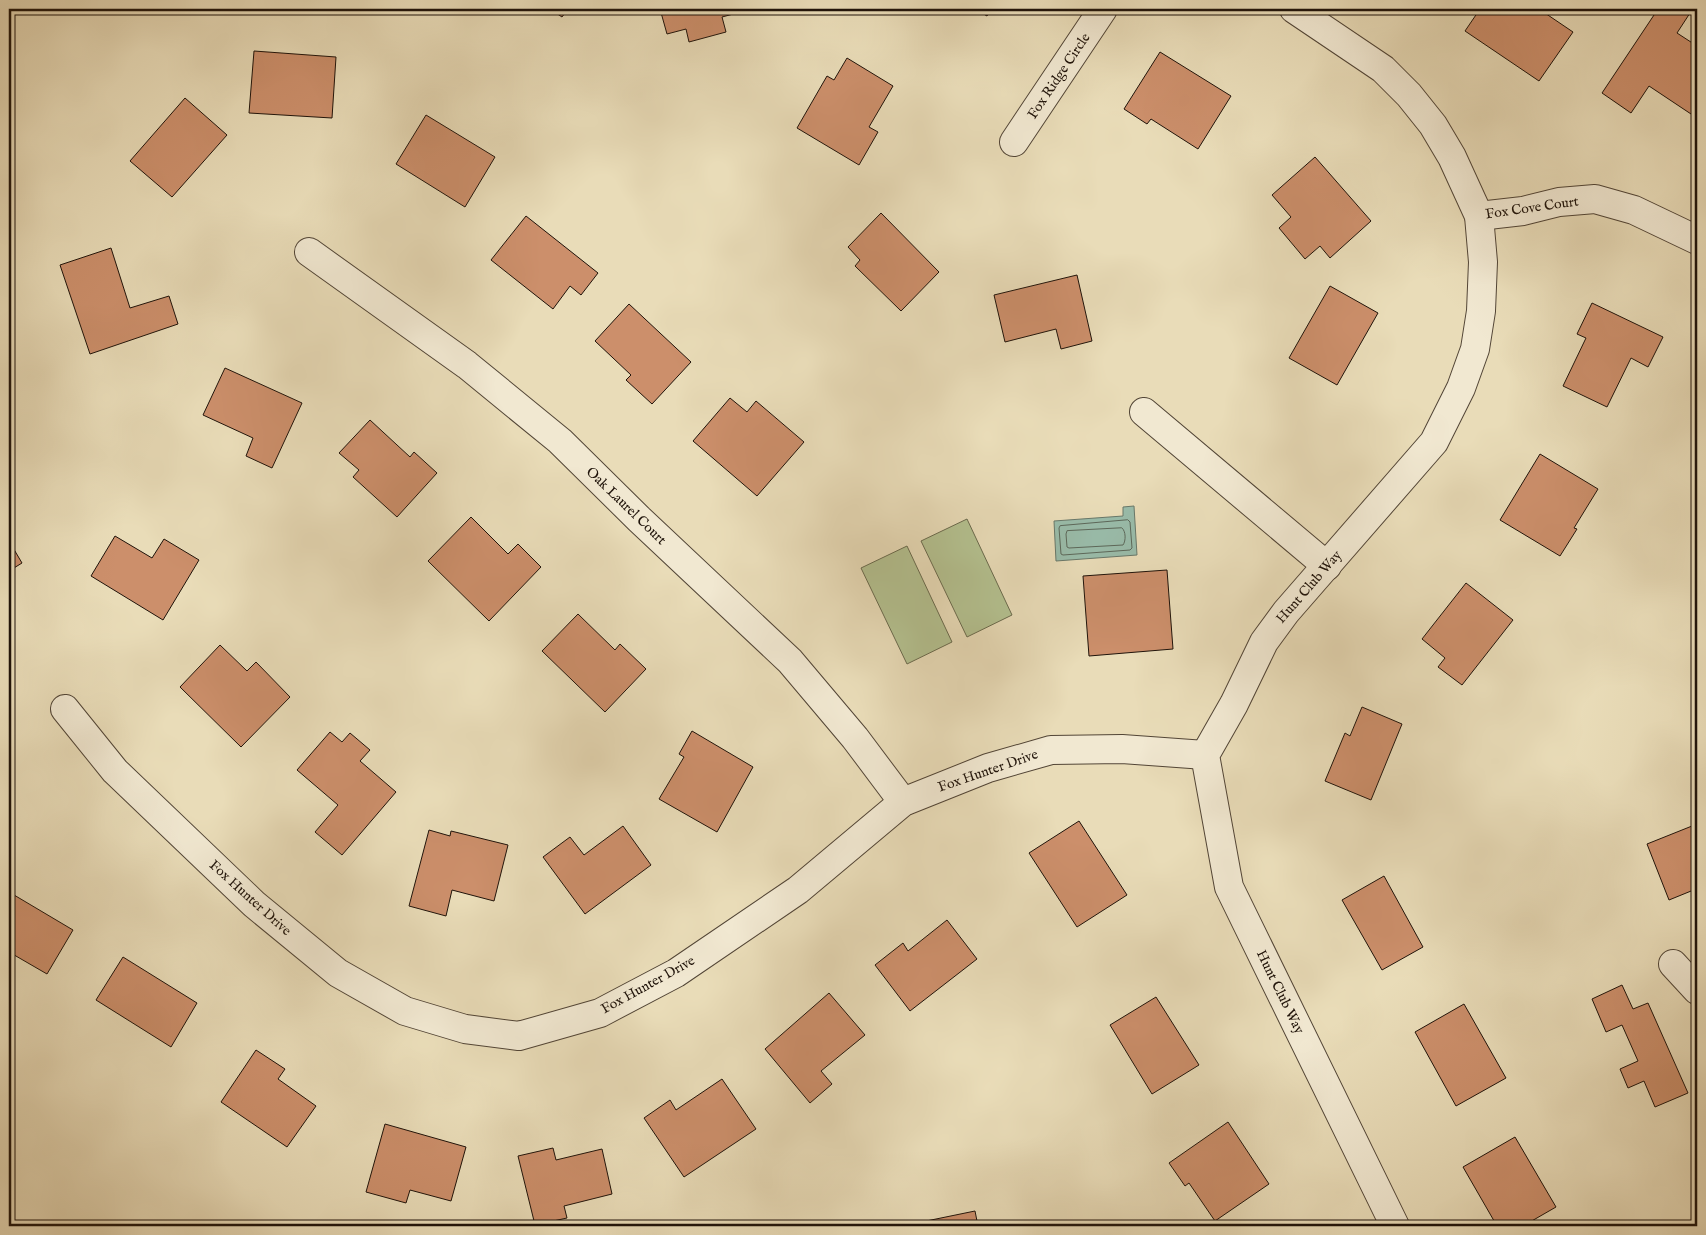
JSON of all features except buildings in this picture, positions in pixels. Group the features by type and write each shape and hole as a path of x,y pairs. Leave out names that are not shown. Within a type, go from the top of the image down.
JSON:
{"street":[{"name":"Fox Ridge Circle","path":"1014,142 1103,9"},
{"name":"Hunt Club Way","path":"1294,9 1383,69 1409,95 1433,125 1452,157 1479,216 1482,262 1481,311 1476,350 1461,388 1434,442 1286,612 1264,642 1234,704 1205,755 1229,886 1395,1226"},
{"name":"Fox Cove Court","path":"1479,216 1524,211 1559,202 1596,199 1634,210 1697,240"},
{"name":"Oak Laurel Court","path":"309,252 467,365 560,441 638,519 790,661 855,738 902,802"},
{"path":"1144,412 1328,566"},
{"name":"Fox Hunter Drive","path":"65,709 115,771 254,904 338,973 405,1011 465,1030 519,1036 600,1013 676,973 798,890 902,802 988,768 1051,750 1122,749 1205,755"},
{"path":"1673,964 1697,990"}],"shaded area":[{"path":"967,519 1012,615 967,637 921,541"},
{"path":"907,546 952,642 907,664 861,568"}],"water":[{"path":"1134,506 1137,555 1056,561 1054,521 1123,516 1123,507"}]}
